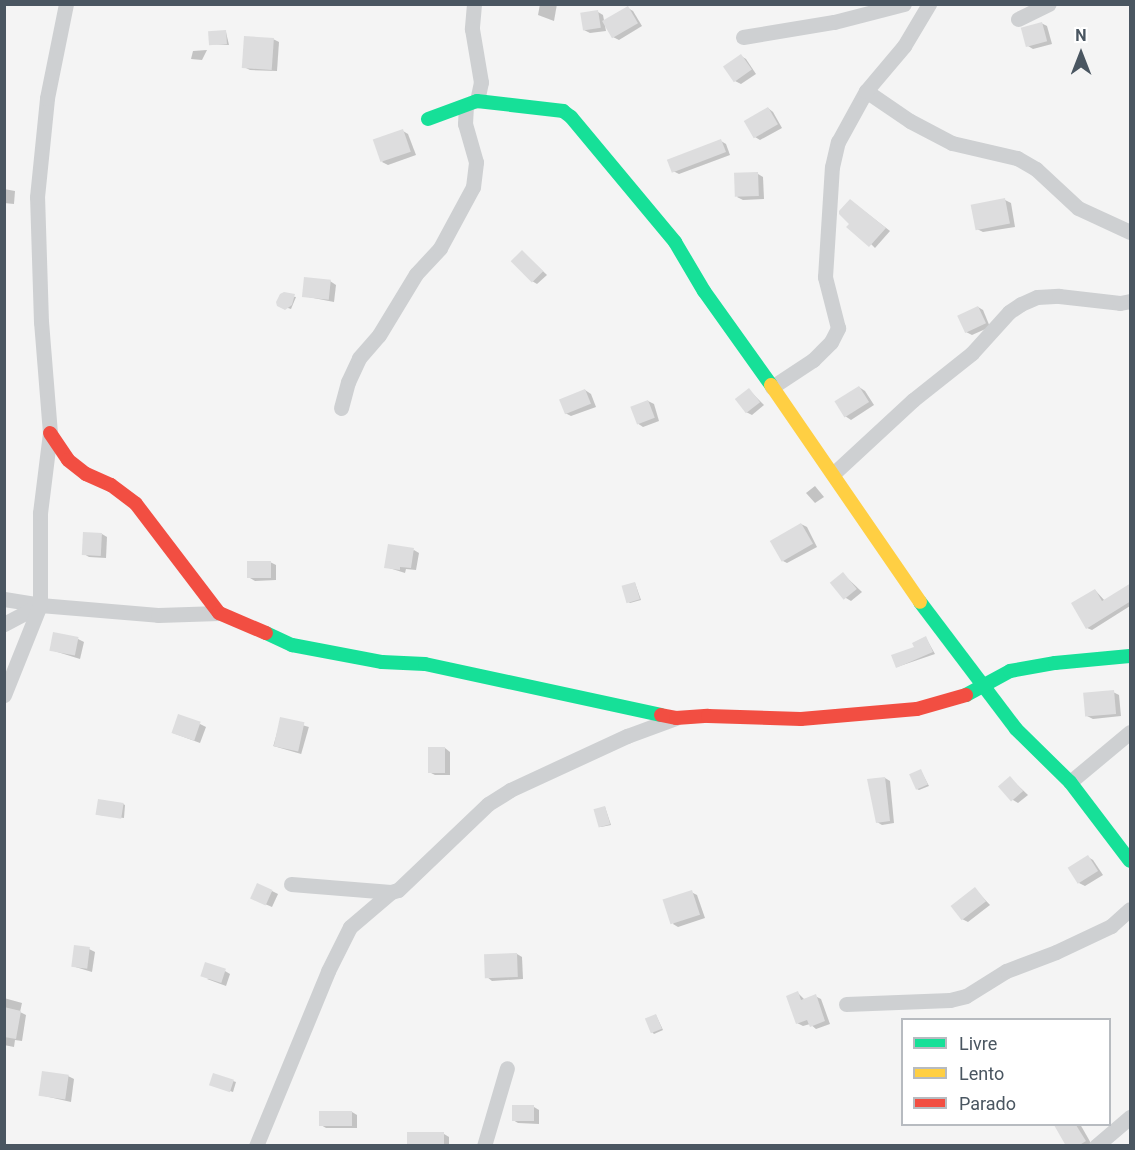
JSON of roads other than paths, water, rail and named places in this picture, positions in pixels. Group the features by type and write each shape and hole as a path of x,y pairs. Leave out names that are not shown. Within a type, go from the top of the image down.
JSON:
{"street":[{"path":"4,695 40,605 40,513 50,433 41,322 37,197 47,98 66,4"},
{"path":"341,408 348,381 359,358 379,335 416,274 440,248 473,186 476,162 465,124 481,82 472,28 474,4"},
{"path":"743,37 834,22 904,4"},
{"path":"772,387 813,360 831,342 838,328 825,277 832,167 838,142 866,91 904,46 929,4"},
{"path":"1018,19 1049,4"},
{"path":"866,91 910,121 952,143 1017,158 1036,169 1078,208 1131,232"},
{"path":"428,119 472,103 563,111 572,117 675,242 704,291 912,591 1016,729 1070,782 1131,861"},
{"path":"833,474 913,400 972,353 1009,312 1021,304 1037,297 1059,296 1120,303 1131,301"},
{"path":"50,433 68,460 86,474 111,485 136,504 170,552 219,613"},
{"path":"4,599 40,605 158,615 219,613 292,645 382,662 425,664 676,718 708,716 801,719 918,709 970,694 1010,671 1033,665 1131,656"},
{"path":"4,624 40,605"},
{"path":"256,1146 323,981 351,927 391,892 407,883 488,804 510,790 627,736 676,718"},
{"path":"1070,782 1131,732"},
{"path":"291,884 391,892"},
{"path":"846,1004 950,1000 966,996 1006,971 1056,952 1111,926 1131,909"},
{"path":"484,1146 507,1068"},
{"path":"1096,1146 1131,1117"}]}
